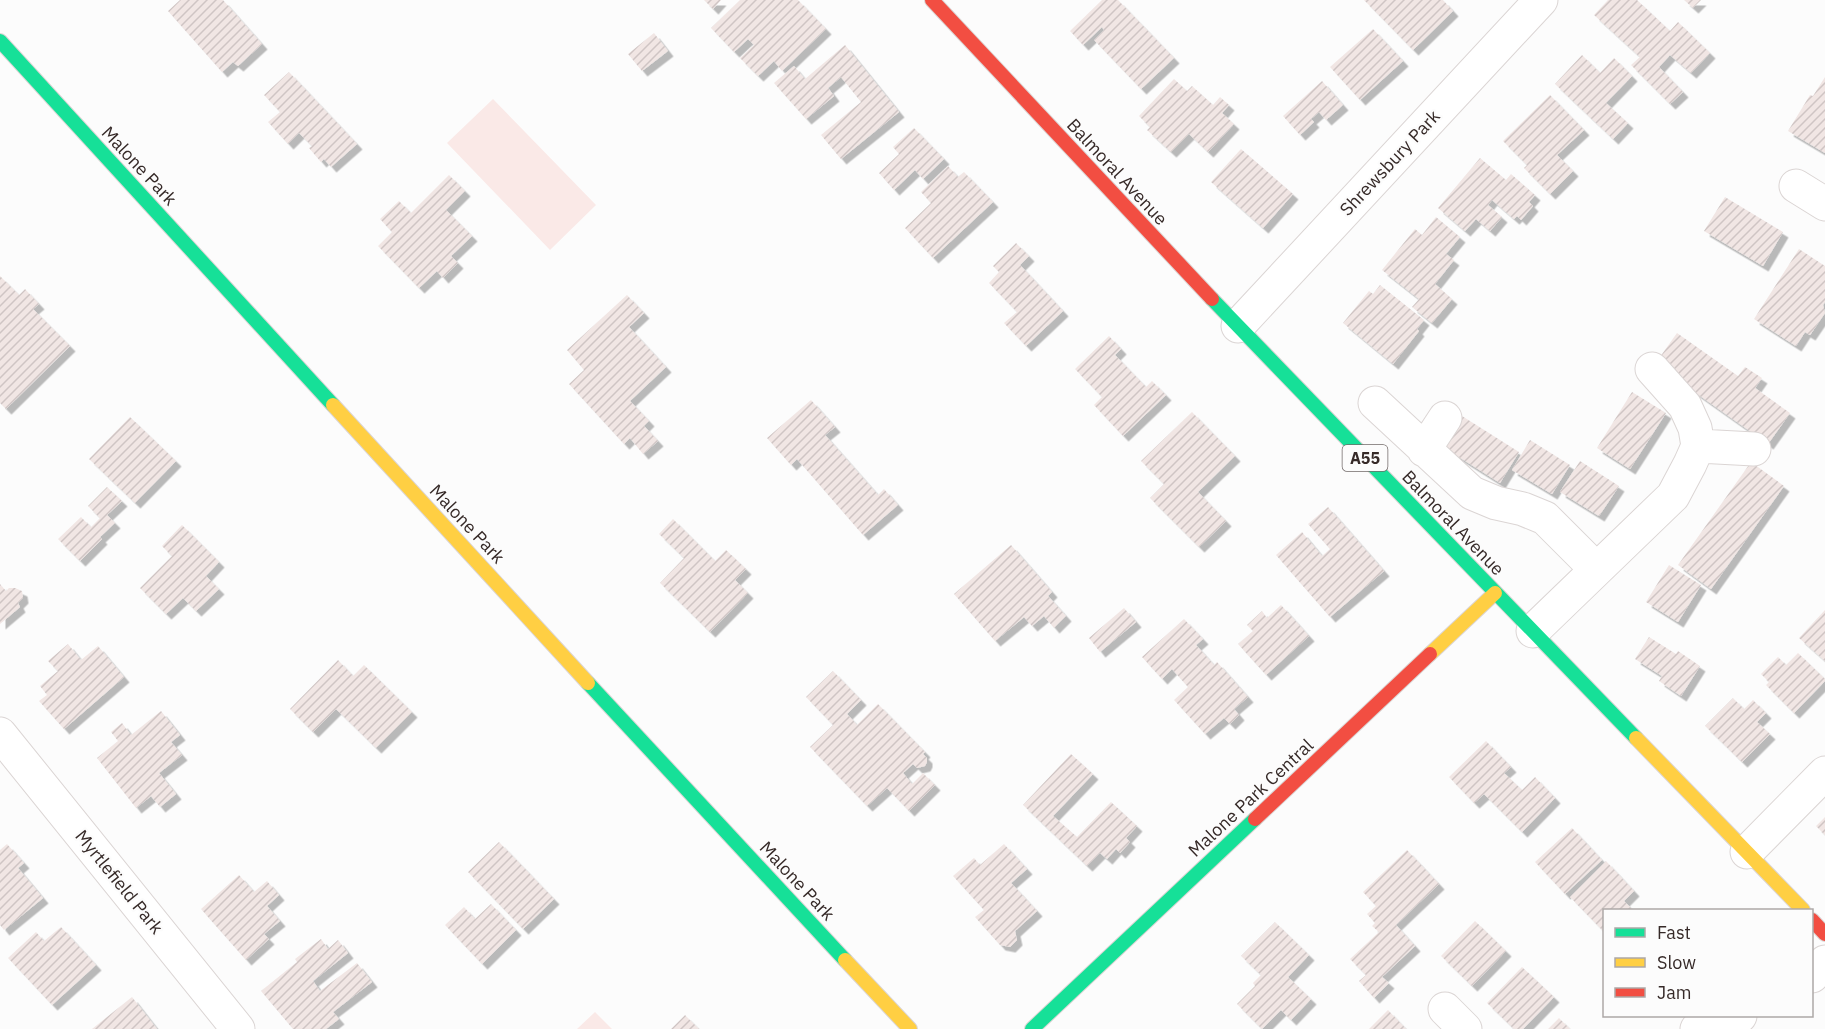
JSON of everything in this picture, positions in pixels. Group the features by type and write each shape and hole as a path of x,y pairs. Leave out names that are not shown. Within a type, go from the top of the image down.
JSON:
{"main road":[{"name":"Balmoral Avenue","path":"933,0 1239,326 1802,909"},
{"name":"Malone Park","path":"0,41 564,657 910,1029"},
{"name":"Malone Park Central","path":"1032,1029 1495,593"},
{"path":"1813,921 1825,934"}],"street":[{"name":"Shrewsbury Park","path":"1239,326 1541,0"},
{"path":"1796,186 1825,204"},
{"path":"1533,631 1673,496 1690,464 1698,446 1695,428 1686,406 1652,369"},
{"path":"1376,404 1472,493 1545,518 1596,568"},
{"path":"1424,450 1445,418"},
{"path":"1698,446 1754,449"},
{"name":"Myrtlefield Park","path":"0,734 238,1029"},
{"path":"1746,852 1825,773"},
{"path":"1813,975 1825,962"},
{"path":"1697,1029 1713,1020 1733,1017"}],"shaded area":[{"path":"493,99 596,205 550,250 447,143"},
{"path":"595,1012 612,1029 577,1029"}],"building":[{"path":"180,0 223,0 262,44 238,66 233,62 222,72 168,11"},
{"path":"704,0 721,0 713,9"},
{"path":"740,0 798,0 826,29 782,71 774,61 758,76 740,58 754,45 748,39 734,52 711,28"},
{"path":"1102,0 1118,0 1174,58 1141,89 1094,40 1104,30 1102,27 1083,45 1070,31"},
{"path":"1364,0 1443,0 1453,11 1413,50"},
{"path":"1608,0 1637,0 1670,31 1678,22 1710,53 1691,73 1670,55 1659,67 1683,92 1670,104 1631,65 1640,57 1594,15"},
{"path":"1684,0 1701,0 1693,8"},
{"path":"1373,29 1403,61 1360,100 1330,67"},
{"path":"654,33 668,51 642,71 628,54"},
{"path":"845,45 899,112 841,159 821,135 861,102 841,77 828,88 834,96 806,119 774,83 794,66 805,79"},
{"path":"1582,55 1600,73 1614,58 1632,76 1606,103 1628,123 1613,139 1555,84"},
{"path":"289,72 357,144 331,167 324,159 321,162 309,148 312,146 299,133 288,144 268,122 280,112 264,95"},
{"path":"1825,77 1825,153 1788,131 1810,95 1813,96"},
{"path":"1174,79 1187,91 1192,86 1213,105 1220,97 1229,105 1222,113 1234,124 1208,152 1189,134 1171,152 1147,130 1150,127 1139,116"},
{"path":"1322,81 1343,105 1326,120 1319,112 1311,119 1314,122 1300,135 1283,116"},
{"path":"1550,95 1584,130 1557,155 1573,171 1550,194 1524,168 1527,165 1503,141"},
{"path":"914,128 944,159 923,179 915,170 894,190 879,173 899,154 893,147"},
{"path":"1241,149 1293,194 1263,228 1211,182"},
{"path":"1480,158 1506,180 1511,174 1535,195 1529,202 1533,206 1521,220 1517,216 1514,219 1492,200 1488,205 1502,217 1490,231 1476,219 1465,231 1438,208"},
{"path":"948,166 958,177 964,172 993,202 933,258 905,228 931,203 921,192"},
{"path":"449,175 465,191 446,210 472,236 451,256 458,263 443,278 437,271 419,288 378,246 392,232 380,219 399,201 411,213"},
{"path":"1725,197 1783,232 1763,266 1704,231"},
{"path":"1436,217 1460,237 1446,254 1454,260 1435,284 1452,299 1432,323 1412,307 1419,299 1382,270 1415,229 1422,235"},
{"path":"1016,243 1029,256 1020,265 1063,311 1026,346 1004,323 1017,312 989,283 999,272 993,266"},
{"path":"1799,249 1825,266 1825,302 1823,305 1825,313 1810,335 1805,332 1796,346 1754,319"},
{"path":"0,276 19,295 25,289 39,304 33,309 70,346 6,409 0,403"},
{"path":"1380,285 1424,320 1417,329 1419,331 1393,364 1343,323 1369,291 1373,294"},
{"path":"627,295 644,313 629,327 666,367 630,401 649,421 644,426 658,441 643,454 630,438 624,444 569,384 584,370 567,350"},
{"path":"1677,333 1738,376 1745,367 1762,378 1755,388 1790,413 1768,444 1655,364"},
{"path":"1109,336 1121,349 1115,355 1146,387 1152,381 1166,395 1123,436 1094,405 1102,397 1075,369"},
{"path":"1632,392 1666,413 1630,469 1597,448"},
{"path":"811,400 835,427 825,435 878,495 884,489 898,505 863,535 797,459 791,465 767,438"},
{"path":"1192,412 1235,456 1198,492 1226,521 1199,547 1150,498 1164,484 1141,461"},
{"path":"1462,416 1519,452 1500,483 1443,447"},
{"path":"130,417 176,461 135,503 89,459"},
{"path":"1530,440 1570,465 1552,494 1512,470"},
{"path":"1580,461 1619,486 1599,516 1560,492"},
{"path":"1751,462 1784,486 1711,589 1678,565"},
{"path":"107,487 122,501 107,515 115,523 80,561 58,539 81,517 91,527 100,518 88,506"},
{"path":"1328,507 1384,571 1330,617 1276,555 1302,532 1322,556 1330,549 1308,524"},
{"path":"673,519 715,561 726,550 746,569 735,580 748,593 710,632 660,583 684,558 659,534"},
{"path":"182,525 219,562 206,576 219,589 196,611 183,598 166,614 140,588 172,556 162,546"},
{"path":"1011,545 1052,592 1048,596 1066,616 1054,628 1044,616 1032,626 1024,617 995,641 954,594"},
{"path":"1669,565 1701,585 1678,622 1646,602"},
{"path":"0,584 6,591 9,588 15,588 22,591 23,598 18,603 20,607 0,624"},
{"path":"1281,605 1309,636 1266,675 1238,644 1253,631 1247,625 1262,611 1267,618"},
{"path":"1124,608 1136,622 1100,652 1089,638"},
{"path":"1825,610 1825,661 1799,638"},
{"path":"1184,619 1203,639 1196,645 1214,665 1217,662 1248,697 1234,709 1239,715 1230,724 1224,718 1205,734 1174,700 1188,687 1172,669 1162,679 1142,657"},
{"path":"1649,637 1676,654 1678,651 1700,666 1681,696 1659,681 1662,676 1635,659"},
{"path":"68,644 81,660 98,646 124,677 64,729 39,701 47,695 40,686 58,671 48,661"},
{"path":"1798,653 1825,681 1794,713 1766,685 1769,682 1761,674 1778,657 1786,665"},
{"path":"338,660 353,676 364,665 412,712 376,748 336,709 313,732 290,709"},
{"path":"833,671 861,700 847,714 857,725 878,704 925,752 923,754 927,762 925,766 917,768 913,764 903,773 912,784 923,773 935,785 909,811 887,788 867,806 810,747 833,725 806,697"},
{"path":"1733,698 1744,709 1753,700 1766,713 1757,722 1770,734 1742,762 1705,726"},
{"path":"161,711 180,735 171,742 182,755 159,773 176,794 160,807 151,796 136,808 97,758 118,741 111,732 122,723 131,735"},
{"path":"1486,741 1511,767 1504,773 1522,790 1535,777 1555,798 1522,832 1484,794 1474,803 1449,777"},
{"path":"1071,754 1093,774 1053,816 1077,837 1111,802 1137,826 1126,838 1130,842 1120,853 1116,849 1107,859 1100,853 1087,866 1023,805"},
{"path":"1825,817 1825,835 1816,826"},
{"path":"1572,828 1602,860 1565,894 1535,862"},
{"path":"499,842 554,899 523,929 468,872"},
{"path":"7,844 24,863 18,868 43,898 4,930 0,925 0,850"},
{"path":"1004,844 1027,869 1011,883 1037,911 1015,931 1017,940 1010,947 1000,945 975,917 984,910 953,876 974,858 980,865"},
{"path":"1407,850 1439,884 1396,925 1415,946 1382,977 1389,983 1374,998 1359,981 1366,975 1350,959 1379,932 1372,926 1375,923 1367,914 1376,906 1363,892"},
{"path":"1606,861 1634,891 1624,901 1632,909 1603,909 1603,931 1570,897"},
{"path":"239,875 254,892 267,881 279,895 267,906 280,921 264,934 269,939 246,960 201,909"},
{"path":"491,904 516,930 482,964 445,925 464,907 475,919"},
{"path":"1475,921 1506,951 1472,986 1441,956"},
{"path":"1275,922 1309,955 1288,977 1311,999 1291,1020 1281,1010 1262,1029 1237,1004 1255,986 1253,983 1261,975 1241,956"},
{"path":"61,927 96,965 52,1005 8,958 36,932 44,941"},
{"path":"321,939 328,949 338,940 348,953 313,981 320,991 357,963 372,982 333,1012 339,1019 326,1029 293,1029 261,991 297,962 295,959"},
{"path":"1522,967 1554,997 1523,1029 1514,1029 1487,1003"},
{"path":"132,997 157,1029 92,1029"},
{"path":"1388,1010 1406,1029 1369,1029"},
{"path":"685,1015 699,1029 671,1029"},
{"path":"1559,1018 1570,1029 1548,1029"}],"traffic: fast":[{"path":"0,41 333,405"},
{"path":"1212,299 1636,738"},
{"path":"588,683 845,960"},
{"path":"1032,1029 1255,819"}],"traffic: slow":[{"path":"333,405 588,683"},
{"path":"1430,654 1495,593"},
{"path":"1636,738 1802,909"},
{"path":"845,960 910,1029"}],"traffic: jam":[{"path":"932,0 1212,299"},
{"path":"1255,819 1430,654"},
{"path":"1813,921 1825,934"}]}
